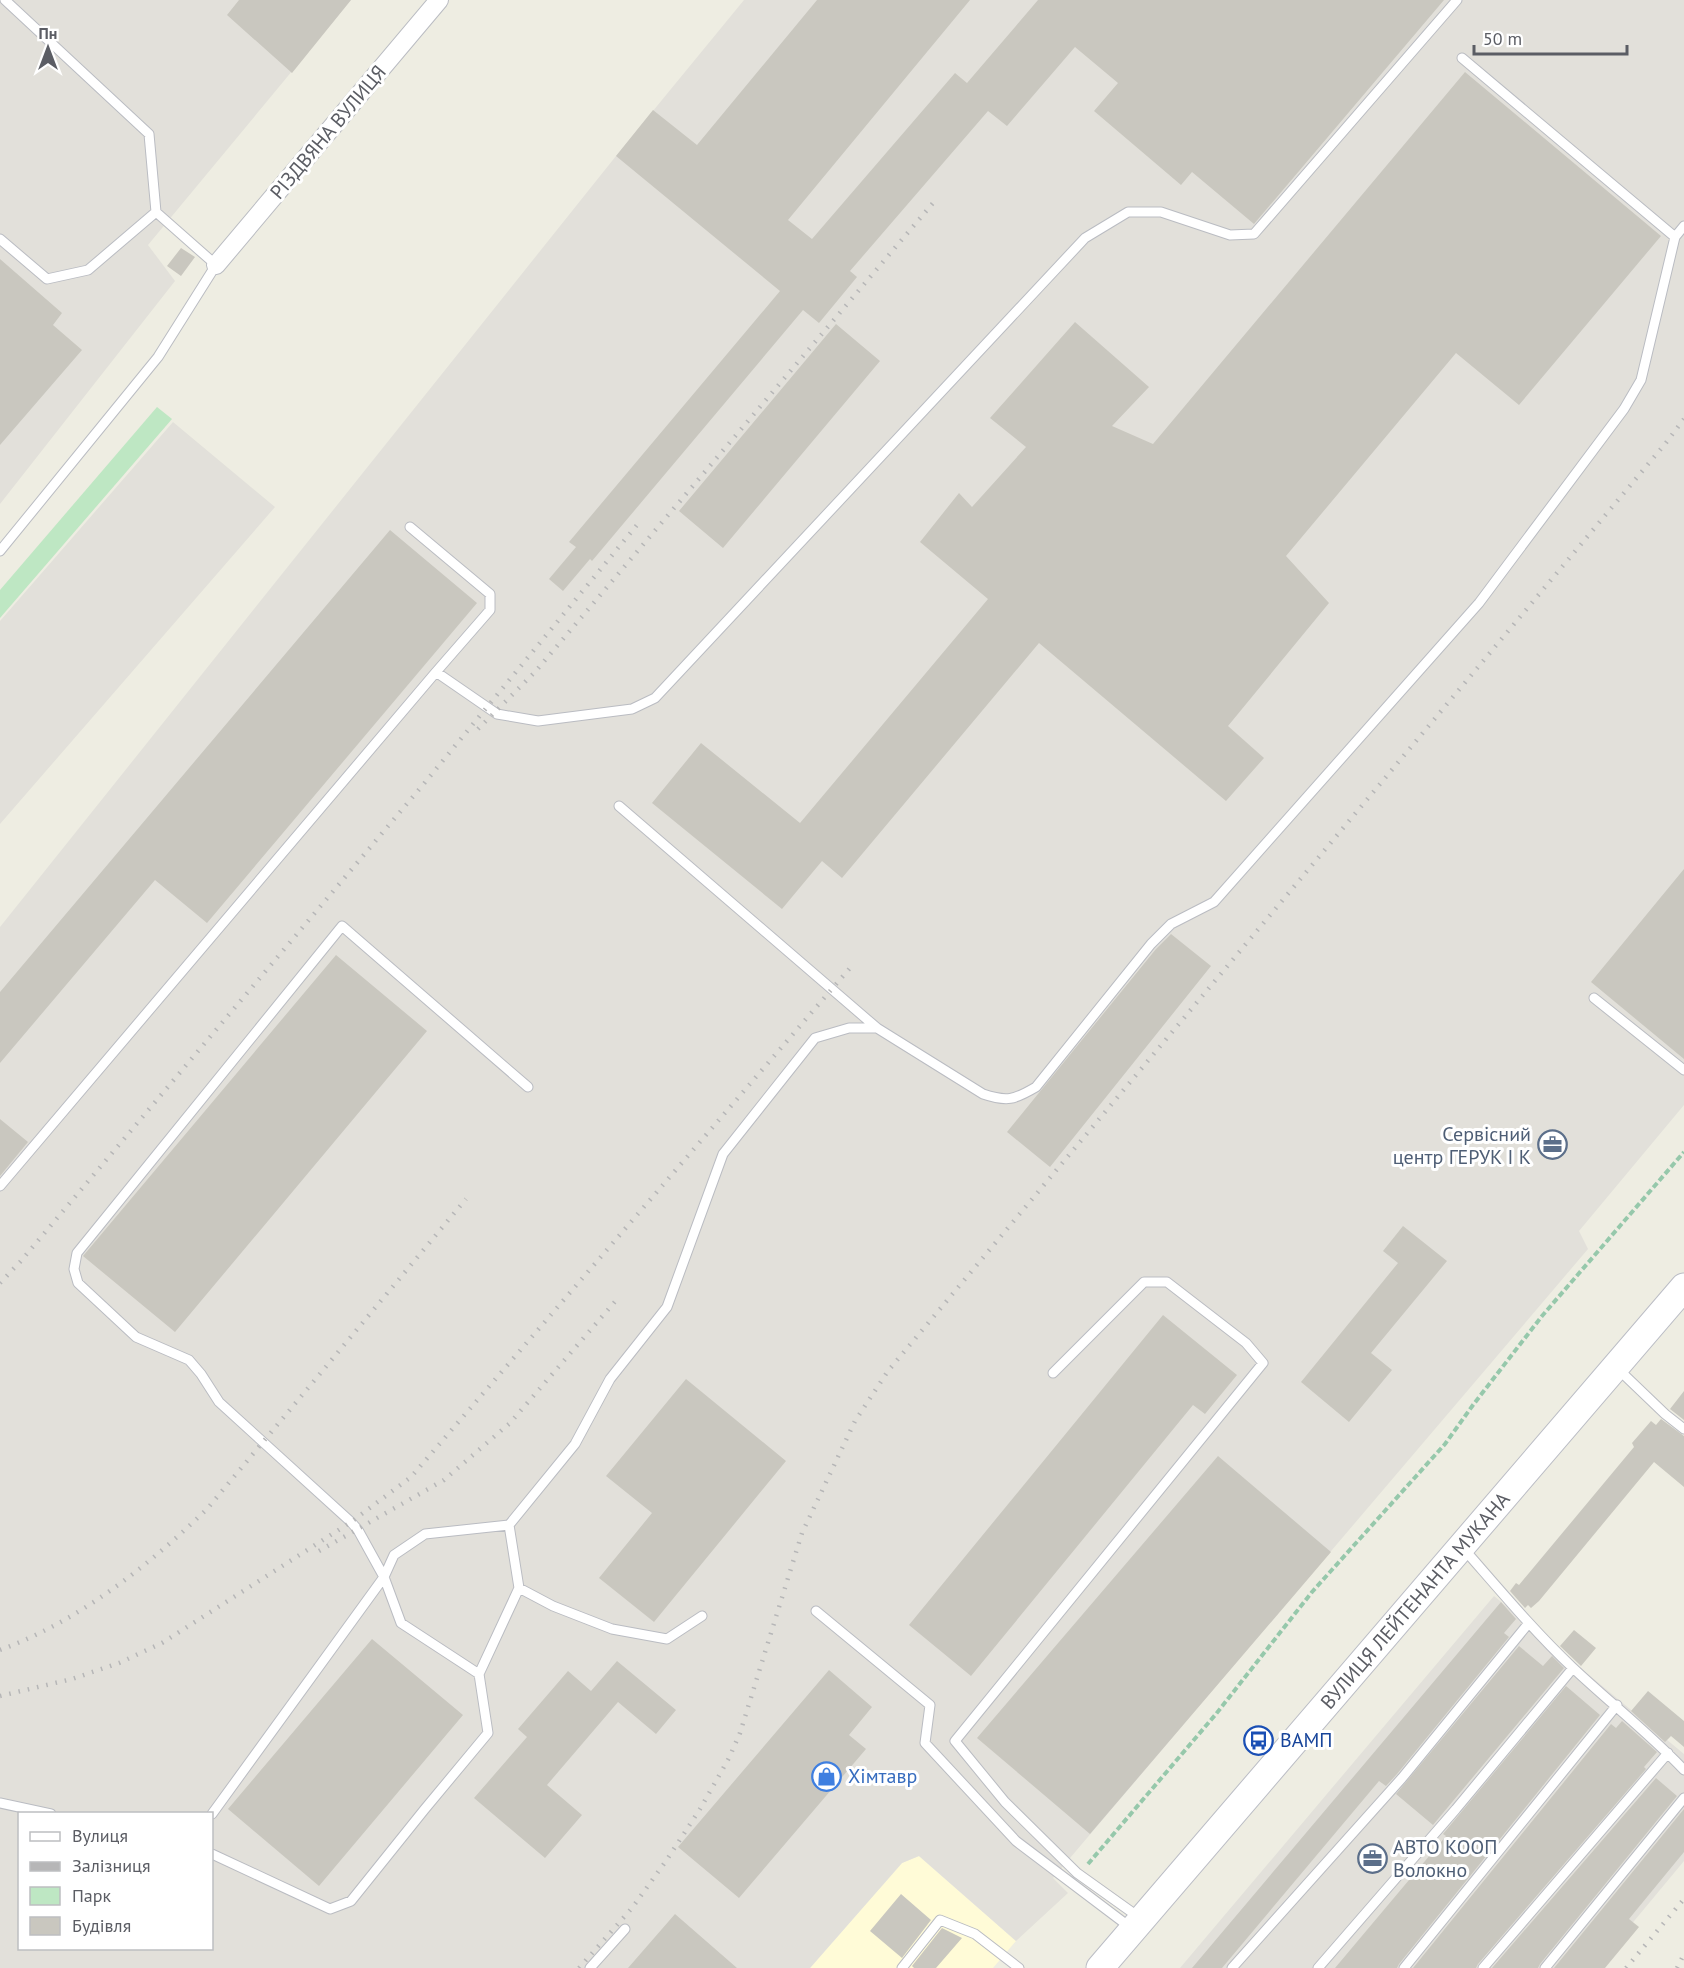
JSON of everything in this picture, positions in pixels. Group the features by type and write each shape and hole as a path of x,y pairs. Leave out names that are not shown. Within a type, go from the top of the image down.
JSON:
{"main road":[{"name":"ВУЛИЦЯ ЛЕЙТЕНАНТА МУКАНА","path":"1100,1968 1684,1287"}],"street":[{"name":"РІЗДВЯНА ВУЛИЦЯ","path":"216,265 433,2"}],"lane":[{"path":"0,550 158,357 216,265 156,212 149,134 5,0"},
{"path":"436,672 497,714 538,721 632,709 655,698 1085,238 1128,212 1161,212 1230,235 1254,234 1457,0"},
{"path":"1462,58 1675,237"},
{"path":"0,239 47,279 88,270 156,212"},
{"path":"619,806 877,1028 983,1094 1000,1099 1017,1098 1036,1087 1151,944 1171,924 1214,902 1479,603 1624,409 1641,380 1675,237 1684,226"},
{"path":"0,1186 490,610 490,594 410,527"},
{"path":"478,1674 401,1623 384,1577 358,1530 351,1522 219,1402 189,1360 136,1337 78,1283 74,1269 77,1253 342,926 528,1087"},
{"path":"1594,998 1684,1070"},
{"path":"213,1813 384,1577 394,1555 425,1534 509,1525 575,1444 610,1379 667,1307 723,1154 815,1038 849,1028 877,1028"},
{"path":"1053,1373 1144,1282 1167,1282 1246,1343 1263,1363 955,1741 1005,1802 1080,1875 1137,1925"},
{"path":"1615,1367 1684,1429"},
{"path":"213,1854 330,1910 351,1901 488,1733 478,1674 519,1588 509,1525"},
{"path":"1462,1546 1528,1624 1684,1770"},
{"path":"519,1588 553,1606 612,1629 667,1639 702,1616"},
{"path":"816,1611 930,1706 925,1743 1016,1841 1137,1925"},
{"path":"1232,1968 1402,1778 1528,1624"},
{"path":"1318,1968 1456,1809 1573,1668"},
{"path":"1404,1968 1617,1706"},
{"path":"1483,1968 1668,1753"},
{"path":"1545,1968 1684,1798"},
{"path":"0,1803 42,1812"},
{"path":"902,1968 940,1920 975,1934 1018,1968"},
{"path":"590,1968 625,1929"}],"path":[{"path":"1080,1875 1216,1714 1312,1592 1445,1444 1542,1316 1684,1152"}],"shaded area":[{"path":"0,0 351,0 148,245 175,281 0,504"},
{"path":"744,0 1684,0 1684,1105 1579,1231 1588,1249 1053,1878 1068,1893 1016,1941 919,1856 902,1863 810,1968 0,1968 0,927 616,156"},
{"path":"173,422 275,507 0,824 0,621"},
{"path":"1494,1596 1684,1754 1684,1861 1595,1968 1180,1968"},
{"path":"919,1856 1016,1941 993,1968 810,1968 902,1863"}],"green space":[{"path":"157,407 172,419 0,618 0,590"}],"building":[{"path":"239,0 351,0 292,73 227,15"},
{"path":"817,0 970,0 788,220 812,239 955,73 967,83 1038,0 1444,0 1254,224 1192,172 1181,185 1094,111 1118,83 1075,47 1007,126 988,111 850,271 857,277 819,323 803,310 592,561 590,559 563,591 549,579 576,547 569,542 780,291 616,156 653,110 697,145"},
{"path":"1465,72 1661,236 1519,405 1456,353 1286,556 1329,603 1228,726 1264,758 1226,801 1039,643 842,878 822,861 782,909 652,803 701,743 800,823 988,599 920,542 959,493 972,507 1026,447 990,418 1075,322 1149,387 1112,426 1153,444"},
{"path":"181,248 195,257 181,276 167,266"},
{"path":"0,259 62,313 53,325 82,350 0,445"},
{"path":"836,324 880,361 723,548 679,511"},
{"path":"390,530 477,603 207,923 155,880 0,1063 0,992"},
{"path":"1684,869 1684,1059 1591,982"},
{"path":"1171,934 1211,966 1050,1167 1007,1132 1156,949"},
{"path":"336,955 427,1031 175,1332 83,1256"},
{"path":"0,1119 28,1142 0,1176"},
{"path":"1403,1226 1447,1261 1371,1353 1392,1370 1349,1422 1301,1382 1398,1263 1383,1251"},
{"path":"1163,1315 1237,1375 1205,1414 1193,1405 971,1676 909,1625"},
{"path":"686,1379 786,1461 654,1622 599,1578 652,1513 606,1476"},
{"path":"1684,1391 1684,1420 1670,1409"},
{"path":"1661,1419 1684,1436 1684,1487 1654,1462 1539,1601 1531,1608 1528,1605 1525,1608 1510,1591 1516,1583 1519,1585 1634,1447 1632,1443 1651,1421 1656,1425"},
{"path":"1218,1456 1331,1552 1090,1834 977,1738"},
{"path":"1501,1602 1516,1619 1504,1633 1509,1637 1397,1774 1386,1786 1379,1781 1222,1968 1192,1968"},
{"path":"1574,1630 1596,1648 1581,1666 1560,1646"},
{"path":"372,1639 463,1715 319,1886 228,1809"},
{"path":"1519,1646 1543,1666 1552,1656 1564,1668 1433,1825 1396,1794"},
{"path":"617,1661 676,1710 656,1734 618,1702 547,1785 582,1815 545,1858 474,1798 527,1737 518,1729 568,1671 591,1691"},
{"path":"829,1670 872,1707 849,1735 866,1749 739,1898 678,1847"},
{"path":"1566,1686 1600,1715 1397,1968 1335,1968 1446,1836 1443,1834"},
{"path":"1648,1691 1684,1721 1684,1747 1671,1736 1665,1742 1631,1711"},
{"path":"1622,1721 1657,1752 1644,1767 1646,1769 1476,1968 1413,1968 1611,1724 1616,1728"},
{"path":"1656,1778 1677,1796 1538,1968 1492,1968"},
{"path":"1684,1809 1684,1852 1629,1919 1639,1927 1605,1968 1554,1968"},
{"path":"901,1894 931,1920 902,1958 870,1931"},
{"path":"675,1914 737,1968 628,1968"},
{"path":"942,1928 962,1938 936,1968 914,1968 912,1966"}],"railway":[{"path":"478,729 535,672 933,203"},
{"path":"579,1968 632,1908 666,1861 700,1809 729,1758 740,1733 802,1533 855,1421 888,1371 1684,419"},
{"path":"0,1283 422,786 637,525"},
{"path":"0,1696 72,1679 119,1663 162,1643 351,1522 411,1477 850,968"},
{"path":"0,1650 57,1624 111,1590 184,1531 207,1509 466,1199"},
{"path":"319,1551 444,1480 510,1423 619,1297"},
{"path":"1626,1968 1684,1899"},
{"path":"1677,1968 1684,1954"}],"place":[{"name":"Сервісний центр ГЕРУК І К","path":"1552,1145"},
{"name":"ВАМП","path":"1259,1740"},
{"name":"Хімтавр","path":"827,1776"},
{"name":"АВТО КООП Волокно","path":"1372,1859"}]}
